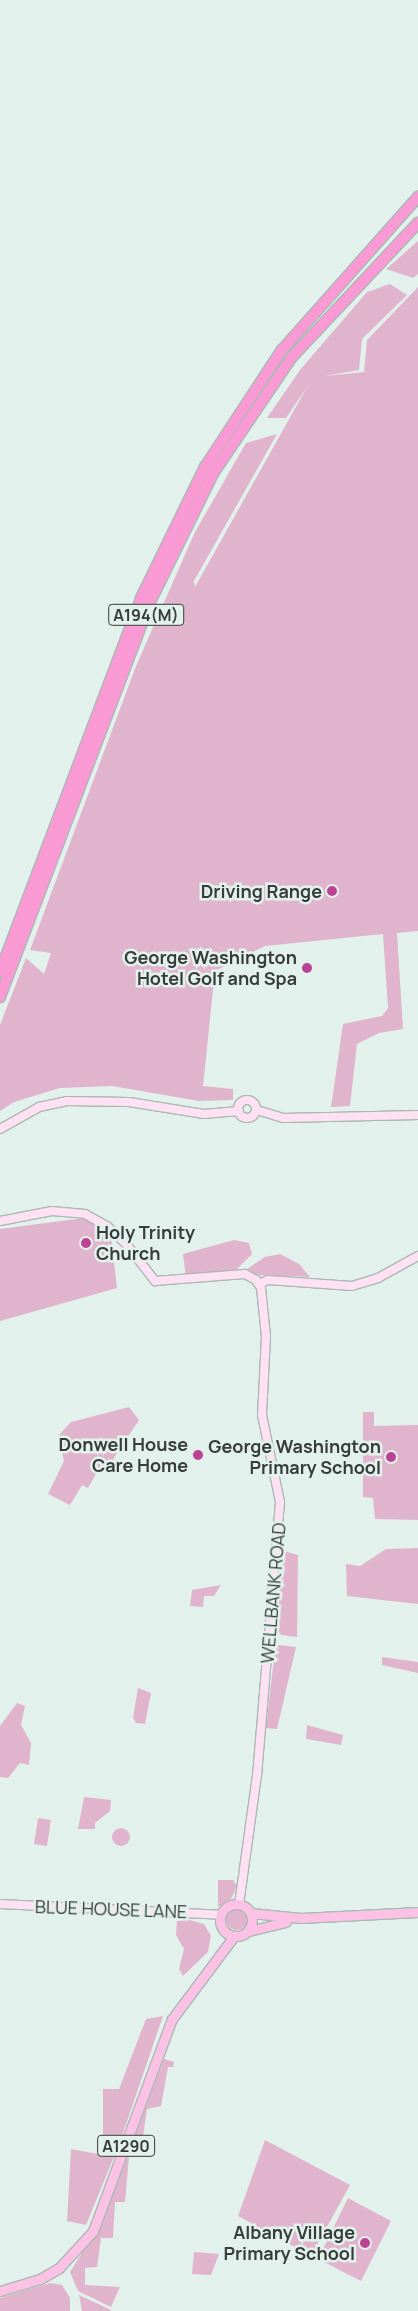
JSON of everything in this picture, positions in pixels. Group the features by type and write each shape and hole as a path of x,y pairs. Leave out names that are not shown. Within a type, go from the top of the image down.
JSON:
{"highway":[{"name":"A194(M)","path":"0,972 141,598 205,467 282,350 418,197"},
{"name":"A194(M)","path":"361,262 418,207"},
{"name":"A194(M)","path":"0,997 150,602 214,472 292,357 366,274 418,223"},
{"name":"A194(M)","path":"366,274 418,230"}],"main road":[{"path":"301,1918 234,1936 224,1931 221,1916 230,1905 239,1904 251,1913 301,1918 418,1912"},
{"path":"249,1931 251,1913"},
{"name":"A1290","path":"0,2291 40,2279 59,2268 93,2231 172,2019 234,1936"}],"street":[{"path":"239,1112 239,1104 248,1100 257,1110 283,1118 418,1115"},
{"path":"0,1129 39,1107 67,1101 129,1102 204,1114 239,1112 249,1118 257,1110"},
{"path":"0,1221 52,1211 85,1214 127,1245 155,1281 246,1274 259,1284 268,1280 352,1286 378,1278 418,1256"},
{"name":"WELLBANK ROAD","path":"239,1904 257,1774 280,1502 262,1415 266,1336 259,1284"},
{"name":"BLUE HOUSE LANE","path":"0,1904 221,1916"}],"shaded area":[{"path":"418,241 418,274 413,278 386,269"},
{"name":"George Washington Hotel Golf and Spa","path":"390,284 407,295 362,339 359,370 325,376 364,372 367,340 418,287 418,931 397,933 403,1029 379,1033 357,1044 350,1106 331,1107 343,1024 382,1016 388,1008 383,934 265,946 215,971 203,1086 233,1089 233,1100 199,1101 112,1086 60,1088 14,1102 0,1111 0,1025 26,958 44,974 51,953 30,950 136,666 195,532 246,443 277,434 194,581 195,587 307,387 286,418 267,418 300,370 367,292"},
{"path":"84,1218 111,1236 117,1288 0,1321 0,1229"},
{"path":"234,1240 249,1243 252,1254 236,1270 186,1277 183,1254"},
{"path":"280,1254 299,1264 310,1277 259,1275 244,1271 265,1257"},
{"path":"129,1407 139,1420 104,1473 97,1472 88,1488 82,1485 70,1505 48,1494 64,1461 58,1436 71,1422"},
{"path":"363,1412 374,1412 374,1426 418,1425 418,1520 375,1519 373,1498 363,1497"},
{"path":"418,1548 418,1604 347,1596 346,1564 360,1566 386,1549"},
{"path":"284,1551 298,1555 297,1637 281,1635 276,1629"},
{"path":"221,1585 214,1596 204,1596 203,1607 190,1606 192,1590"},
{"path":"279,1645 296,1647 277,1729 266,1728 275,1649"},
{"path":"382,1657 418,1662 418,1673 382,1665"},
{"path":"138,1688 151,1693 145,1724 136,1723 133,1718"},
{"path":"17,1703 25,1706 21,1725 31,1743 29,1765 20,1763 8,1778 0,1777 0,1726"},
{"path":"307,1725 343,1735 341,1745 306,1739"},
{"path":"84,1797 111,1800 110,1811 95,1823 95,1829 78,1829"},
{"path":"38,1818 51,1820 47,1846 34,1844"},
{"path":"117,1828 125,1828 130,1833 128,1844 117,1846 112,1841 112,1833"},
{"path":"218,1880 233,1880 237,1886 231,1899 218,1907"},
{"path":"237,1908 247,1915 248,1919 241,1929 237,1930 227,1923 226,1919 233,1909"},
{"path":"186,1919 204,1924 211,1936 208,1952 183,1976 179,1969 184,1949 176,1935 177,1921"},
{"path":"163,2016 118,2148 103,2142 103,2089 119,2089 146,2019"},
{"path":"164,2059 174,2062 173,2067 168,2067 161,2106 147,2109 140,2157 129,2157 125,2202 115,2202 113,2238 101,2238 97,2267 85,2268 85,2285 120,2287 111,2307 78,2291 70,2272 104,2217"},
{"path":"265,2140 350,2185 311,2256 238,2216"},
{"path":"71,2149 114,2157 86,2225 67,2221"},
{"path":"348,2198 391,2221 361,2281 318,2259"},
{"path":"194,2252 219,2254 211,2275 192,2274"},
{"path":"50,2283 62,2285 70,2298 70,2311 0,2311 0,2298"},
{"path":"79,2295 111,2310 82,2311"}],"place":[{"name":"Driving Range","path":"332,891"},
{"name":"George Washington Hotel Golf and Spa","path":"307,968"},
{"name":"Holy Trinity Church","path":"86,1243"},
{"name":"Donwell House Care Home","path":"198,1455"},
{"name":"George Washington Primary School","path":"391,1457"},
{"name":"Albany Village Primary School","path":"365,2243"}]}
